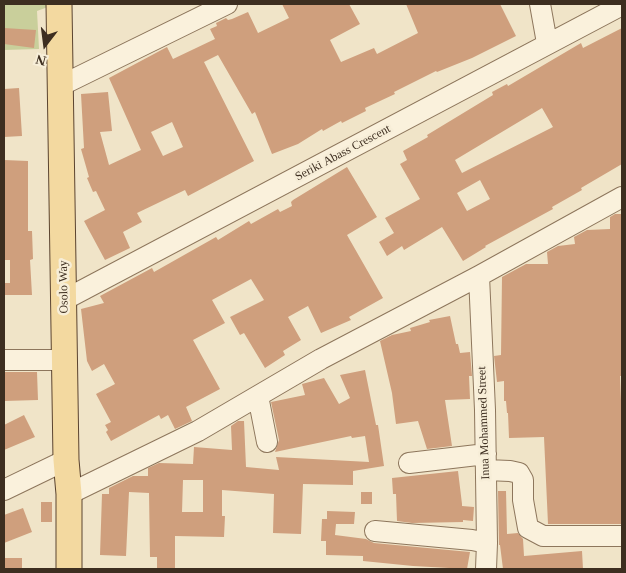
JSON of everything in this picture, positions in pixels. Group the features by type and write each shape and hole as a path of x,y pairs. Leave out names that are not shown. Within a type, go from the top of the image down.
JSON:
{"main road":[{"name":"Osolo Way","path":"59,4 69,569"}],"street":[{"path":"60,86 226,4"},
{"path":"540,4 547,43"},
{"name":"Seriki Abass Crescent","path":"64,300 622,5"},
{"path":"69,494 198,431 321,359 479,276 622,197"},
{"name":"Inua Mohammed Street","path":"479,276 486,462 486,569"},
{"path":"4,360 66,360"},
{"path":"258,396 267,442"},
{"path":"4,490 66,460"},
{"path":"408,463 486,462 519,473 523,480 523,500 528,528 543,536 622,536"},
{"path":"375,531 487,543"}],"green space":[{"path":"4,4 56,4 37,11 39,49 4,50"}],"building":[{"path":"282,4 349,4 360,24 330,40 341,62 374,48 377,54 418,33 406,4 500,4 516,36 472,58 436,71 365,108 366,111 323,131 322,129 298,144 272,154 255,112 252,114 218,55 204,62 254,161 188,196 185,190 137,213 142,222 123,232 130,248 105,260 84,221 105,210 96,191 93,192 87,178 89,177 81,149 84,148 81,94 108,92 112,131 100,132 109,165 141,150 109,78 167,47 173,59 215,39 210,29 217,26 216,23 226,18 228,20 232,19 248,12 258,33 289,18","holes":["172,122 183,147 163,156 151,132"]},
{"path":"4,28 36,30 34,48 4,44"},
{"path":"622,28 622,164 581,188 582,190 552,207 553,209 485,246 463,261 442,227 404,250 402,246 387,256 379,242 394,233 385,218 420,199 400,164 407,160 403,151 493,95 492,92 507,84 508,86 581,43 583,48","holes":["542,108 553,127 462,173 455,160","480,180 490,199 467,211 457,193"]},
{"path":"19,88 22,136 4,137 4,89"},
{"path":"4,160 28,161 28,231 32,231 33,259 30,260 32,295 4,295 4,283 10,283 10,260 4,260"},
{"path":"347,167 377,217 347,235 383,298 349,317 351,320 321,333 308,306 288,317 301,340 283,351 285,355 265,368 244,333 240,335 230,317 264,300 251,279 212,300 225,323 193,340 220,389 186,407 192,421 175,429 168,415 161,419 159,415 111,441 106,432 108,430 105,425 111,422 96,394 115,384 104,364 92,371 87,361 81,309 104,303 100,296 152,268 154,272 216,237 218,240 249,221 251,224 278,209 280,212 292,206 291,202 293,200"},
{"path":"615,214 622,214 622,376 620,376 622,524 548,524 544,437 509,438 508,413 506,401 504,401 504,381 497,382 494,356 501,355 502,277 526,264 548,264 547,252 558,246 575,244 574,237 587,230 610,229 610,217"},
{"path":"450,316 456,344 458,344 460,353 470,352 472,376 469,376 470,399 445,400 452,446 427,449 418,421 396,424 392,393 380,341 392,335 411,331 410,328 430,322 429,320"},
{"path":"365,370 376,425 378,425 384,466 353,471 353,485 303,484 301,534 273,533 274,494 222,490 222,516 225,516 224,537 175,536 175,568 157,568 157,557 150,557 149,493 129,492 126,556 100,555 102,494 109,494 109,488 133,476 148,476 148,468 159,463 193,464 194,447 232,450 231,426 238,421 244,421 246,467 279,470 276,457 369,462 365,436 352,438 351,436 275,452 279,440 271,402 305,395 302,384 324,378 339,404 350,398 340,375","holes":["183,480 203,480 203,512 182,512"]},
{"path":"4,372 37,372 38,400 4,401"},
{"path":"24,415 35,437 4,450 4,425"},
{"path":"458,471 462,506 474,507 473,521 412,523 397,521 396,494 393,494 392,478"},
{"path":"498,491 506,491 507,534 518,533 523,539 524,556 582,551 583,569 503,569 499,545"},
{"path":"361,492 372,492 372,504 361,504"},
{"path":"41,502 52,502 52,522 41,522"},
{"path":"23,508 32,532 4,543 4,515"},
{"path":"327,511 355,512 354,524 336,524 335,535 366,539 374,543 470,552 467,569 363,561 363,556 326,555 326,541 321,541 322,519 327,519"},
{"path":"4,558 22,558 22,569 4,569"}]}
